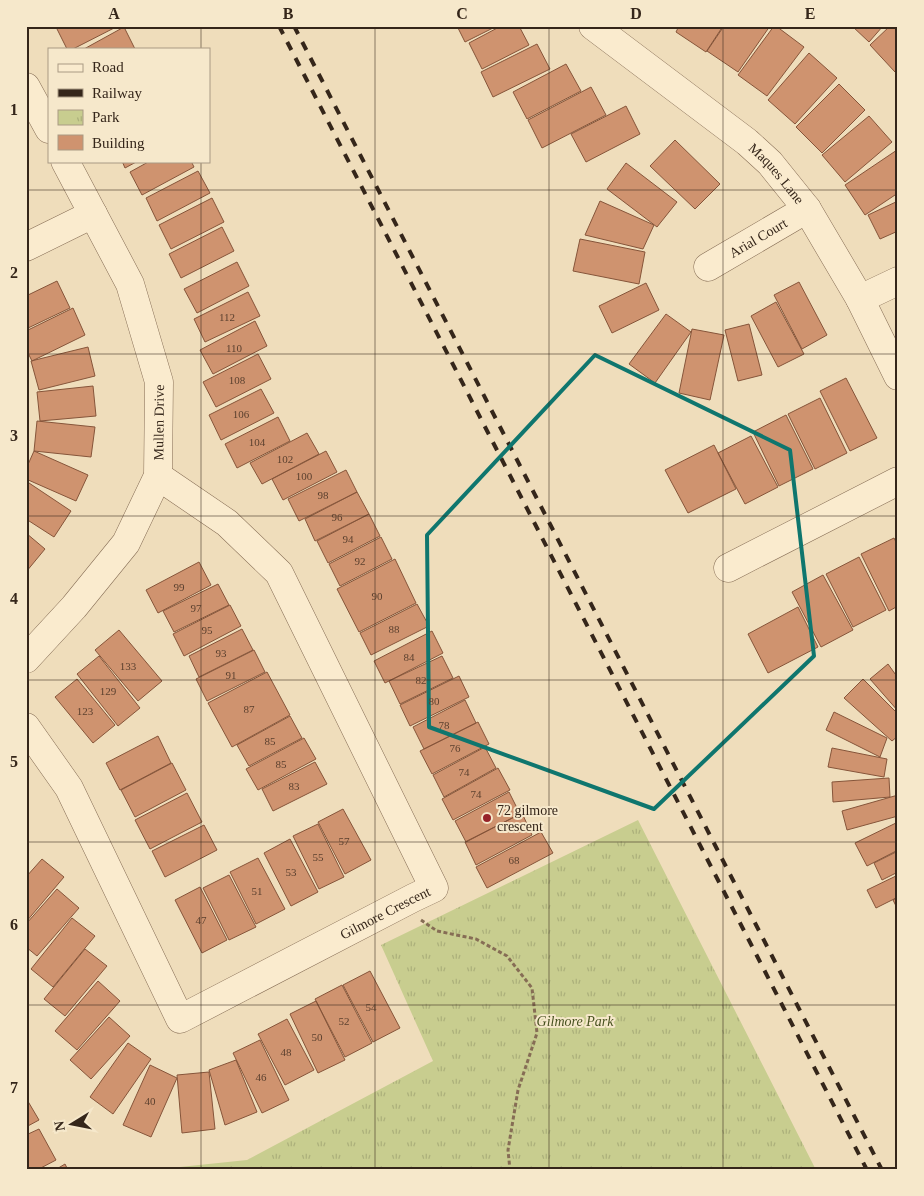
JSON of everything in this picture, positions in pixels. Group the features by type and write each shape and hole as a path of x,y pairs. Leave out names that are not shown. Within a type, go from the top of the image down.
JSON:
{"street":[{"name":"Maques Lane","path":"593,26 748,142 770,164 807,209 860,299 898,376"},
{"path":"26,86 48,127"},
{"name":"Mullen Drive","path":"26,659 74,607 126,543 158,476 159,382 130,284 67,162"},
{"name":"Arial Court","path":"708,267 807,209"},
{"path":"26,247 93,214"},
{"path":"860,299 898,281"},
{"name":"Gilmore Crescent","path":"26,727 69,788 180,1019 434,888 279,573 227,523 158,476"},
{"path":"728,568 898,481"}],"path":[{"path":"416,917 437,931 476,939 507,956 532,988 537,1033 518,1090 508,1150 510,1170"}],"highlighted area":[{"path":"595,355 790,450 814,656 654,809 429,727 427,535"}],"green space":[{"name":"Gilmore Park","path":"638,820 816,1170 151,1170 247,1160 433,1061 381,945"}],"building":[{"path":"118,26 75,48 66,48 56,27"},
{"path":"457,26 497,26 465,42"},
{"path":"501,26 519,26 529,45 482,69 469,43"},
{"path":"679,26 723,26 706,52 676,32"},
{"path":"724,26 770,26 738,72 707,51"},
{"path":"774,26 804,47 767,96 738,75"},
{"path":"852,26 883,26 869,42"},
{"path":"890,26 898,26 898,69 895,72 870,45"},
{"path":"124,27 134,48 86,48"},
{"path":"537,44 550,69 493,97 481,72"},
{"path":"809,53 837,78 795,124 768,100"},
{"path":"566,64 581,91 527,119 513,92"},
{"path":"839,84 865,110 822,153 796,127"},
{"path":"591,87 606,115 542,148 528,120"},
{"path":"626,106 640,134 586,162 571,134"},
{"path":"869,116 892,142 845,182 822,155"},
{"path":"675,140 720,184 695,209 650,166"},
{"path":"897,150 898,193 865,215 845,185"},
{"path":"122,162 136,162 125,168"},
{"path":"148,162 192,162 194,167 142,195 130,172"},
{"path":"626,163 677,202 657,227 607,189"},
{"path":"198,171 210,193 157,221 146,198"},
{"path":"212,198 224,222 171,249 159,225"},
{"path":"600,201 654,225 643,249 585,235"},
{"path":"898,201 898,231 880,239 868,215"},
{"path":"222,227 234,251 181,278 169,254"},
{"path":"580,239 645,252 639,284 573,271"},
{"path":"237,262 249,286 197,313 184,289"},
{"path":"57,281 70,308 26,329 26,296"},
{"path":"799,282 827,335 802,349 774,295"},
{"path":"646,283 659,310 612,333 599,306"},
{"path":"248,292 260,316 205,342 194,319"},
{"path":"776,302 804,354 778,367 751,316"},
{"path":"73,308 85,335 32,361 26,349 26,331"},
{"path":"666,314 691,332 655,383 629,364"},
{"path":"255,321 267,346 213,374 200,350"},
{"path":"749,324 762,375 738,381 725,330"},
{"path":"692,329 724,335 710,400 679,393"},
{"path":"88,347 95,376 39,390 31,361"},
{"path":"258,354 271,379 216,407 203,382"},
{"path":"846,378 877,438 850,451 820,391"},
{"path":"93,386 96,416 40,421 37,392"},
{"path":"261,389 274,413 221,440 209,415"},
{"path":"820,398 847,453 815,469 788,414"},
{"path":"786,415 813,469 779,486 753,432"},
{"path":"278,417 290,441 237,468 225,444"},
{"path":"37,421 95,427 91,457 34,451"},
{"path":"307,433 319,454 262,484 250,463"},
{"path":"751,436 778,487 745,504 718,453"},
{"path":"714,445 736,489 688,513 665,470"},
{"path":"34,451 88,475 76,501 26,479 26,469"},
{"path":"326,451 337,472 283,500 272,479"},
{"path":"346,470 357,492 299,521 288,499"},
{"path":"26,481 71,511 54,537 26,519"},
{"path":"357,492 369,514 315,541 305,519"},
{"path":"369,514 380,536 328,563 317,541"},
{"path":"26,533 45,549 26,572"},
{"path":"381,537 392,559 340,586 329,564"},
{"path":"894,538 898,546 898,606 889,611 861,554"},
{"path":"859,557 886,610 853,627 826,574"},
{"path":"395,559 416,603 359,632 337,589"},
{"path":"199,562 211,585 158,613 146,590"},
{"path":"823,575 853,630 821,647 792,592"},
{"path":"218,584 229,605 174,632 163,611"},
{"path":"417,604 429,626 371,655 360,633"},
{"path":"230,605 241,626 184,656 173,634"},
{"path":"798,607 818,647 768,673 748,634"},
{"path":"242,629 253,650 199,677 189,656"},
{"path":"119,630 162,681 138,701 95,650"},
{"path":"432,631 443,653 385,683 374,661"},
{"path":"254,650 265,672 207,701 196,679"},
{"path":"99,656 140,708 118,726 77,674"},
{"path":"442,656 453,678 400,704 389,681"},
{"path":"888,664 898,678 898,711 870,679"},
{"path":"267,672 290,715 232,747 208,703"},
{"path":"459,676 469,697 410,726 400,705"},
{"path":"77,679 115,725 93,743 55,697"},
{"path":"863,679 898,714 898,736 892,741 844,698"},
{"path":"465,700 476,723 424,749 413,727"},
{"path":"834,712 887,738 880,757 826,730"},
{"path":"290,716 302,738 249,766 237,745"},
{"path":"478,722 489,744 432,774 420,751"},
{"path":"158,736 171,763 120,790 106,763"},
{"path":"304,738 316,759 258,790 246,769"},
{"path":"485,747 496,768 444,797 433,775"},
{"path":"832,748 887,759 884,777 828,767"},
{"path":"315,762 327,784 273,811 262,789"},
{"path":"172,763 186,790 135,817 121,790"},
{"path":"498,768 510,790 453,820 442,799"},
{"path":"889,778 890,797 833,802 832,782"},
{"name":"72 gilmore crescent","path":"509,792 520,814 466,842 455,821"},
{"path":"187,793 202,822 150,849 135,820"},
{"path":"898,795 898,816 847,830 842,811"},
{"path":"343,809 371,860 345,874 318,822"},
{"path":"522,813 532,835 476,865 465,842"},
{"path":"898,822 898,850 867,866 855,843"},
{"path":"318,824 344,877 319,889 293,836"},
{"path":"204,825 217,850 165,877 152,851"},
{"path":"541,832 553,853 487,888 476,867"},
{"path":"290,839 318,892 291,906 264,853"},
{"path":"898,851 898,872 882,880 874,863"},
{"path":"258,858 285,909 256,924 230,872"},
{"path":"42,859 64,877 26,922 26,877"},
{"path":"229,875 256,927 229,940 203,888"},
{"path":"898,875 898,897 876,908 867,890"},
{"path":"200,887 227,940 202,953 175,900"},
{"path":"57,889 79,908 37,956 26,947 26,924"},
{"path":"898,897 898,910 893,900"},
{"path":"72,918 95,936 53,987 31,969"},
{"path":"85,949 107,966 65,1016 44,999"},
{"path":"370,971 400,1028 373,1042 343,985"},
{"path":"98,981 120,1001 77,1050 55,1031"},
{"path":"342,985 372,1043 345,1057 315,999"},
{"path":"316,1001 345,1060 318,1073 290,1014"},
{"path":"109,1017 130,1036 91,1079 70,1060"},
{"path":"287,1019 314,1070 285,1085 258,1034"},
{"path":"260,1040 289,1100 262,1113 233,1053"},
{"path":"128,1043 151,1059 113,1114 90,1097"},
{"path":"236,1060 257,1112 225,1125 209,1070"},
{"path":"150,1065 177,1078 151,1137 123,1125"},
{"path":"209,1072 215,1129 182,1133 177,1075"},
{"path":"26,1098 39,1120 26,1127"},
{"path":"39,1129 56,1160 37,1170 26,1170 26,1135"},
{"path":"65,1164 68,1170 55,1170"}],"railway":[{"path":"279,26 867,1170"},
{"path":"294,26 882,1170"}],"place":[{"name":"72 gilmore crescent","path":"487,818"}]}
